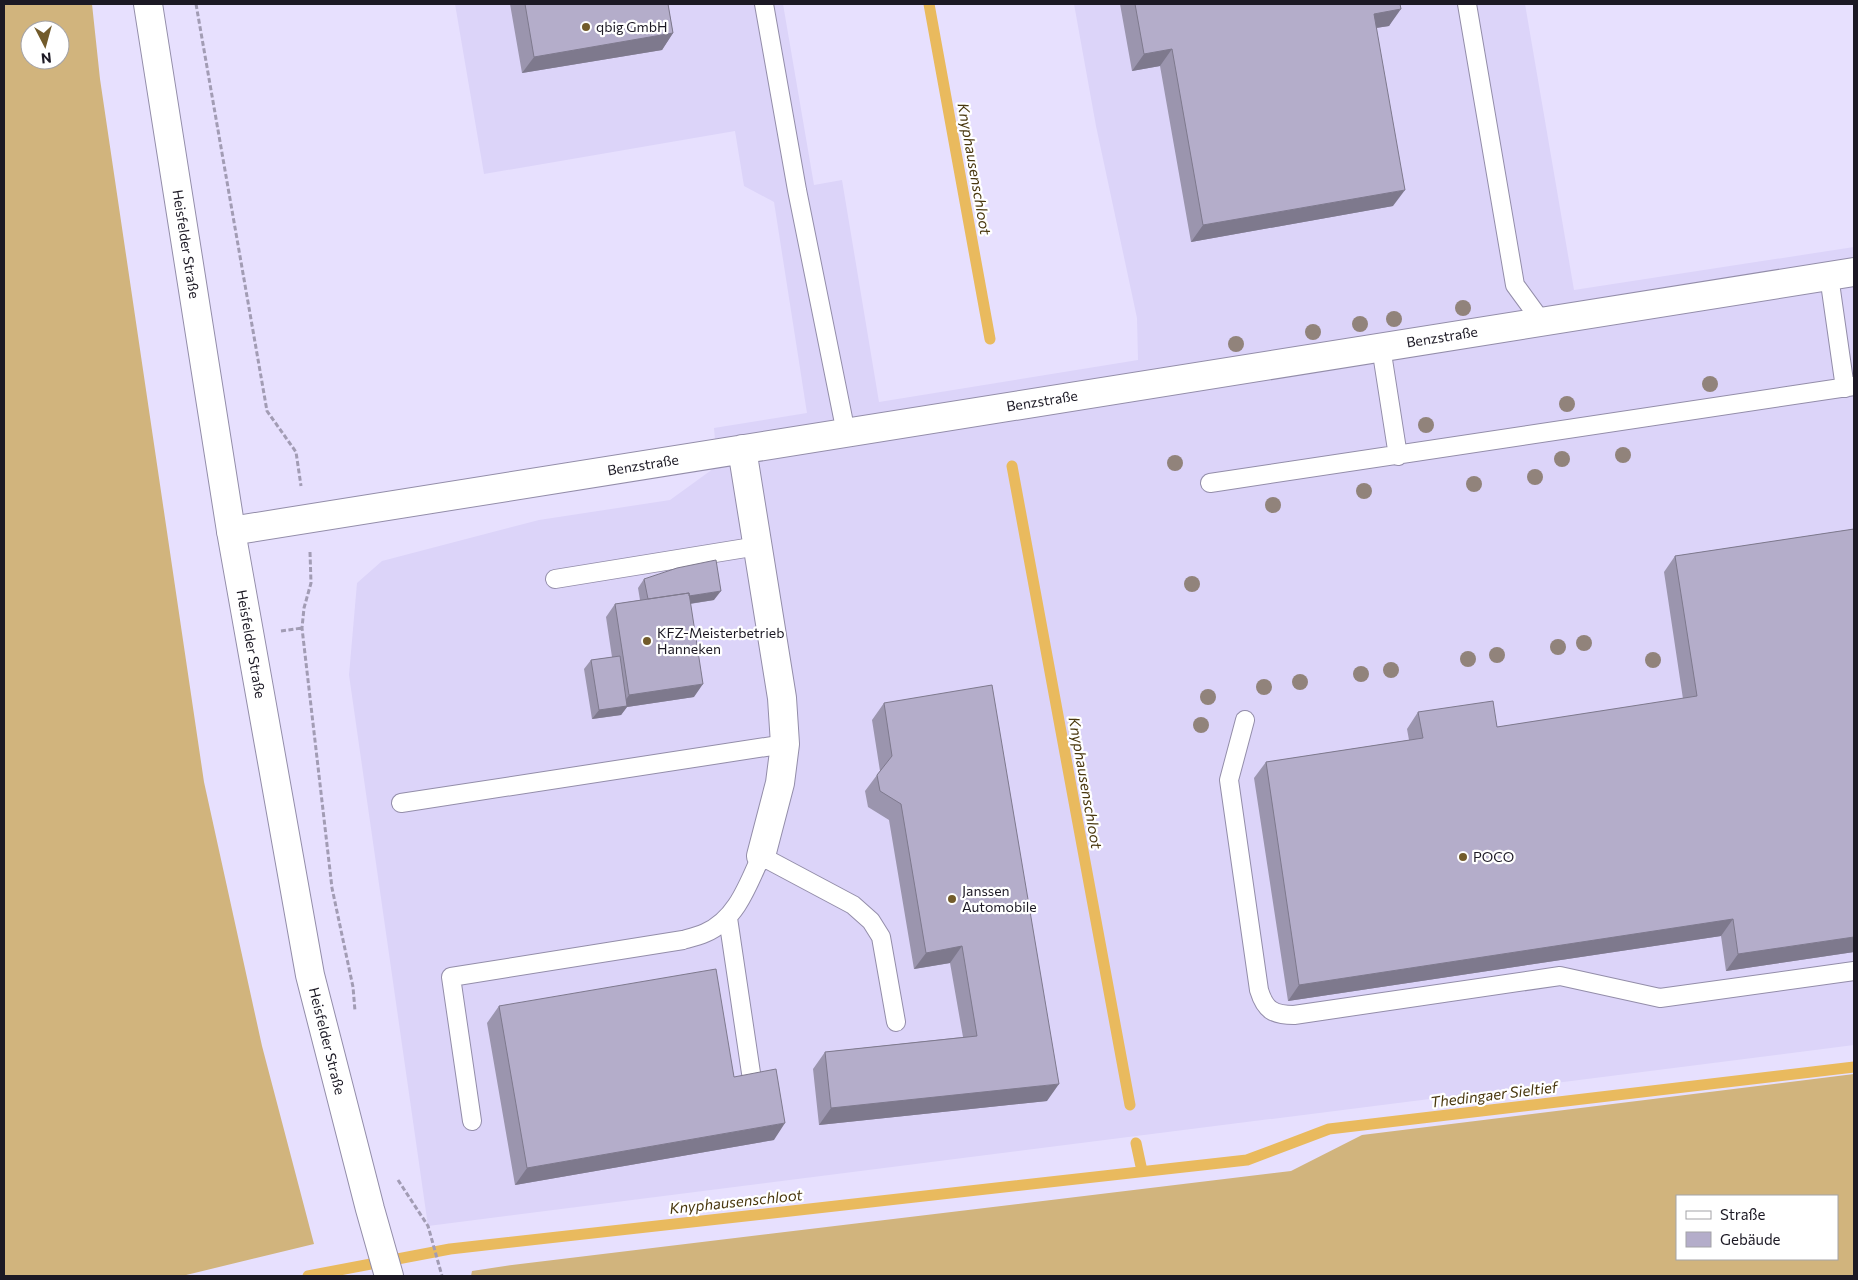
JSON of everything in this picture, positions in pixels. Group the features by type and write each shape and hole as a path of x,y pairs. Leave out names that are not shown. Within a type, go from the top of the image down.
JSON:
{"street":[{"name":"Heisfelder Straße","path":"148,4 231,531 310,975 370,1210 389,1276"},
{"name":"Benzstraße","path":"231,531 1842,274"},
{"path":"742,449 782,698 785,744 780,783 761,856"}],"lane":[{"path":"764,4 797,190 846,433"},
{"path":"1467,4 1515,285 1542,322"},
{"path":"1210,483 1850,387 1842,274"},
{"path":"1382,347 1398,456"},
{"path":"555,579 758,546"},
{"path":"1246,720 1229,780 1259,990 1262,1002 1269,1009 1280,1015 1560,976 1660,998 1854,971"},
{"path":"401,803 785,744"},
{"path":"472,1121 451,977 683,940 707,932 728,918 743,896 761,856 852,905 871,921 881,936 896,1022"},
{"path":"728,918 751,1073"}],"path":[{"path":"196,4 267,411 296,452 311,554 311,583 304,608 302,628 332,888 353,987 355,1012"},
{"path":"395,1176 428,1226 442,1276"}],"shaded area":[{"path":"4,4 92,4 100,79 204,782 262,1046 314,1244 182,1276 4,1276"},
{"path":"455,4 783,4 814,185 842,180 879,402 1138,360 1137,318 1096,126 1074,4 1525,4 1574,290 1854,247 1854,1045 428,1226 349,675 357,583 382,561 539,520 670,500 717,466 714,428 807,413 774,202 744,186 735,131 484,174"},
{"path":"1854,1074 1854,1276 471,1276 472,1271 512,1265 1291,1171 1362,1135"}],"building":[{"name":"qbig GmbH","path":"525,4 668,4 673,33 534,57"},
{"path":"1135,4 1400,4 1401,9 1374,14 1405,190 1203,225 1172,49 1144,54"},
{"path":"1854,529 1854,937 1738,954 1733,919 1299,985 1266,762 1423,738 1418,712 1493,701 1497,727 1697,696 1675,556"},
{"path":"716,560 721,591 648,599 644,579 677,568"},
{"name":"KFZ-Meisterbetrieb Hanneken","path":"689,593 703,684 629,695 615,604"},
{"path":"620,656 627,706 599,710 591,660"},
{"path":"992,685 1059,1084 831,1108 825,1052 977,1036 962,946 926,953 901,804 880,791 877,775 892,756 884,703"},
{"path":"716,969 734,1077 776,1069 785,1123 527,1168 499,1006"}],"waterway":[{"name":"Knyphausenschloot","path":"929,4 990,339"},
{"name":"Knyphausenschloot","path":"1012,466 1130,1105"},
{"name":"Knyphausenschloot","path":"308,1276 450,1249 1247,1160 1329,1129 1854,1067"},
{"name":"Knyphausenschloot","path":"1136,1143 1142,1171"}],"place":[{"name":"qbig GmbH","path":"586,27"},
{"name":"KFZ-Meisterbetrieb Hanneken","path":"647,641"},
{"name":"POCO","path":"1463,857"},
{"name":"Janssen Automobile","path":"952,899"}],"water label":[{"name":"Thedingaer Sieltief","path":"1494,1095"}]}
